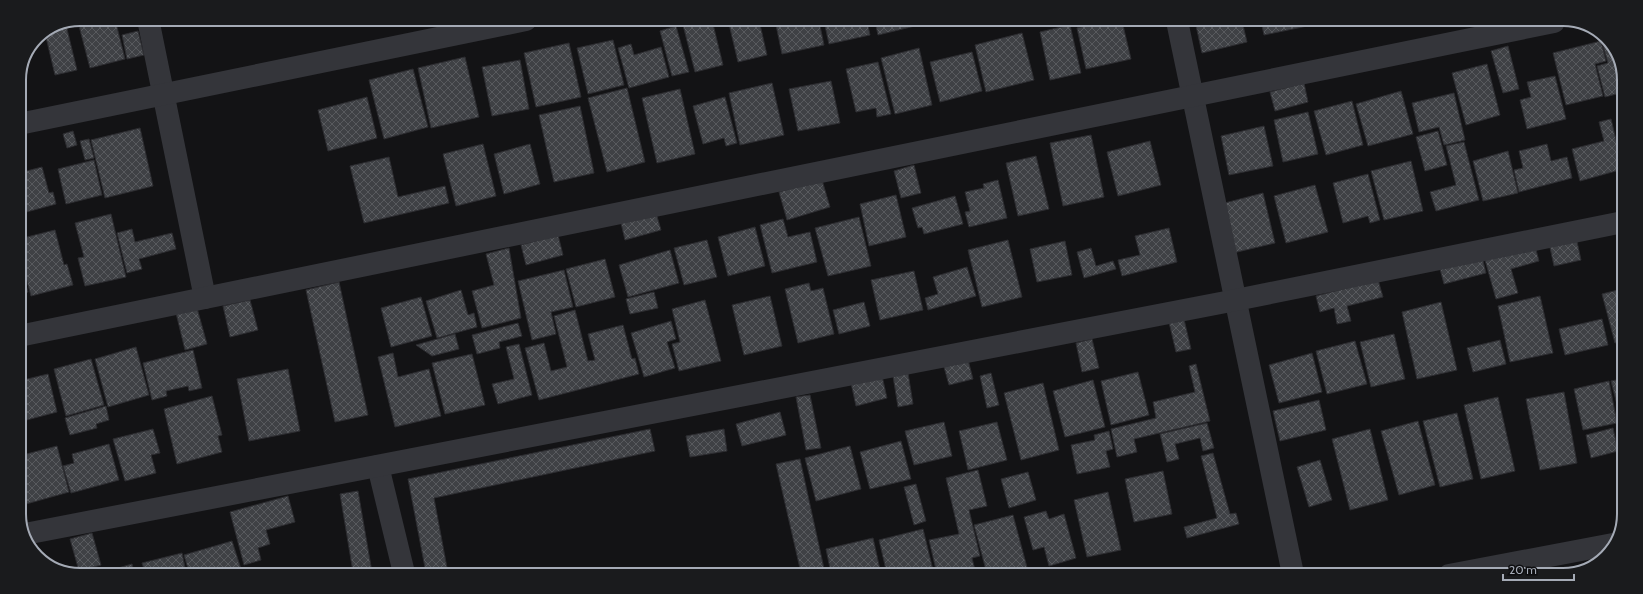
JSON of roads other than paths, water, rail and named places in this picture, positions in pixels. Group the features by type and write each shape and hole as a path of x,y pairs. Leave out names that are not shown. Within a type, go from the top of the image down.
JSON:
{"street":[{"path":"149,26 205,298"},
{"path":"26,123 497,26"},
{"path":"1178,26 1292,568"},
{"path":"26,335 1534,26"},
{"path":"29,533 1236,300 1617,223"},
{"path":"378,466 403,568"},
{"path":"1486,568 1607,545"}]}
